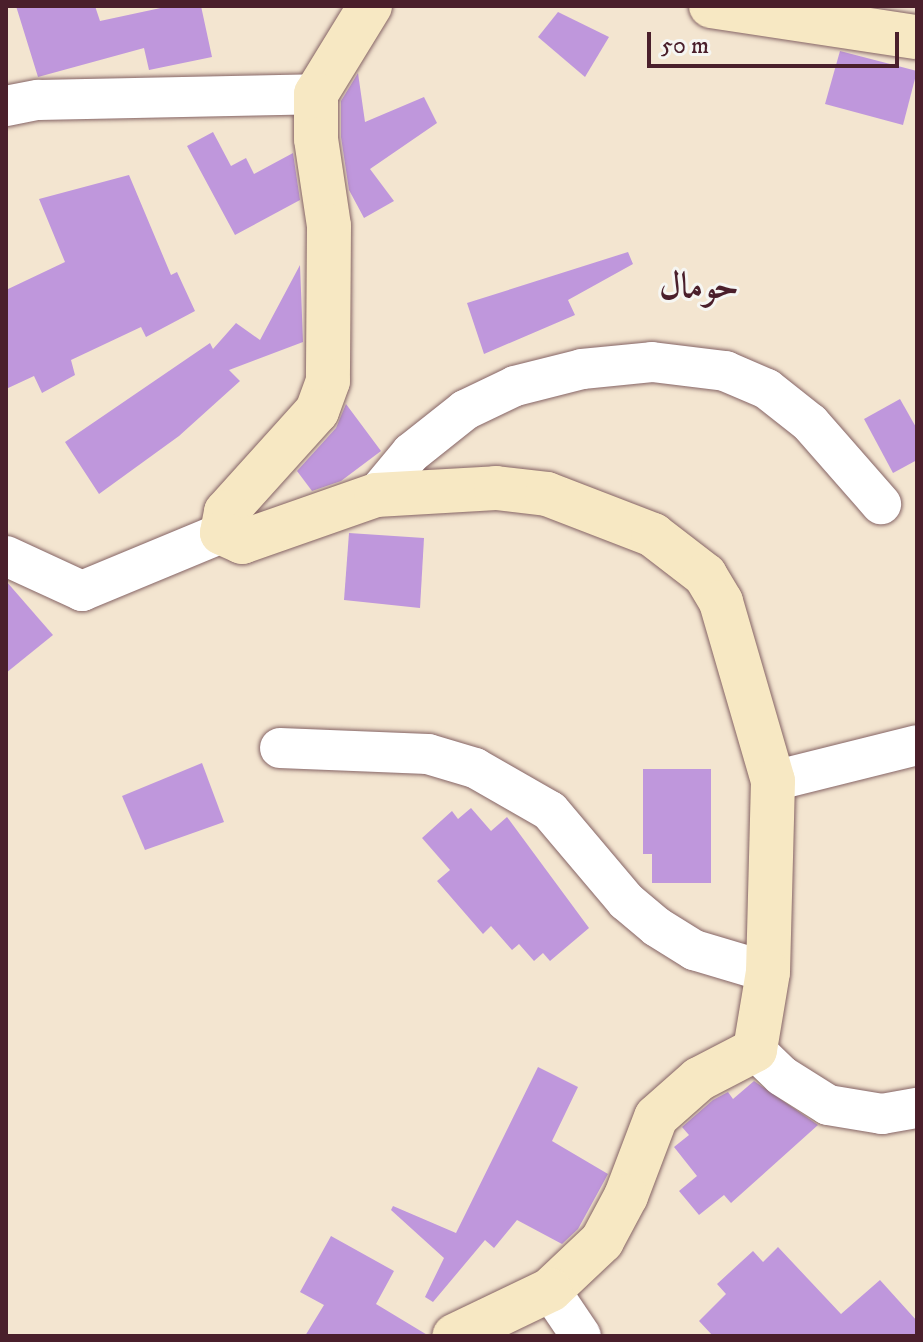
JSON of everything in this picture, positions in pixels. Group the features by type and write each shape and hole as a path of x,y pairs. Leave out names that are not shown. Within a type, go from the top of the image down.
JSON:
{"street":[{"path":"222,533 226,512 317,411 328,381 329,226 316,139 316,94 370,6"},
{"path":"711,6 916,39"},
{"path":"6,106 38,100 316,94"},
{"path":"376,495 411,453 465,410 515,386 582,369 652,362 725,371 767,389 810,423 881,504"},
{"path":"6,556 82,591 222,533 242,542 376,495 496,488 547,494 653,535 680,552 705,575 721,602 773,781 768,972 755,1050"},
{"path":"773,781 917,745"},
{"path":"280,748 428,754 475,768 550,811 626,901 657,927 694,950 768,972"},
{"path":"755,1050 782,1076 828,1105 882,1114 917,1108"},
{"path":"454,1336 550,1290 602,1241 626,1196 656,1117 699,1079 755,1050"},
{"path":"550,1290 581,1336"}],"building":[{"path":"16,6 95,6 100,21 170,6 201,6 212,57 149,70 144,48 38,77"},
{"path":"558,12 609,37 585,77 538,37"},
{"path":"840,51 917,71 903,125 825,104"},
{"path":"358,73 365,122 424,97 437,123 370,169 394,201 364,218 349,190 341,137 341,101"},
{"path":"213,132 231,166 246,158 254,174 293,153 300,200 235,235 187,146"},
{"path":"129,175 171,275 177,272 195,311 146,337 141,327 71,360 75,375 42,393 34,376 6,389 6,290 65,262 39,199"},
{"path":"628,252 633,264 568,300 575,315 484,354 467,303"},
{"path":"300,265 303,342 229,370 240,381 179,436 99,494 65,442 210,343 213,349 236,323 260,340"},
{"path":"900,399 917,429 917,460 893,473 864,419"},
{"path":"346,404 381,451 341,481 312,491 297,471 336,428"},
{"path":"349,533 424,538 420,608 344,600"},
{"path":"6,581 53,635 6,673"},
{"path":"202,763 224,822 145,850 122,796"},
{"path":"643,769 711,769 711,883 652,883 652,854 643,854"},
{"path":"471,808 491,831 507,817 589,928 550,961 543,953 534,961 519,944 512,950 491,926 483,934 437,881 450,870 422,838 452,811 458,819"},
{"path":"538,1067 578,1087 552,1141 608,1174 578,1229 562,1244 517,1220 494,1248 485,1240 433,1302 425,1297 444,1258 391,1210 393,1206 456,1233"},
{"path":"754,1081 818,1125 731,1203 724,1195 699,1215 679,1191 697,1176 674,1147 689,1135 682,1127 713,1100 728,1092 733,1099"},
{"path":"331,1236 394,1271 376,1304 429,1336 305,1336 324,1305 300,1292"},
{"path":"778,1247 841,1314 880,1280 917,1321 917,1336 713,1336 699,1321 726,1294 717,1284 753,1251 763,1262"}],"district":[{"name":"حومال","path":"699,287"}]}
